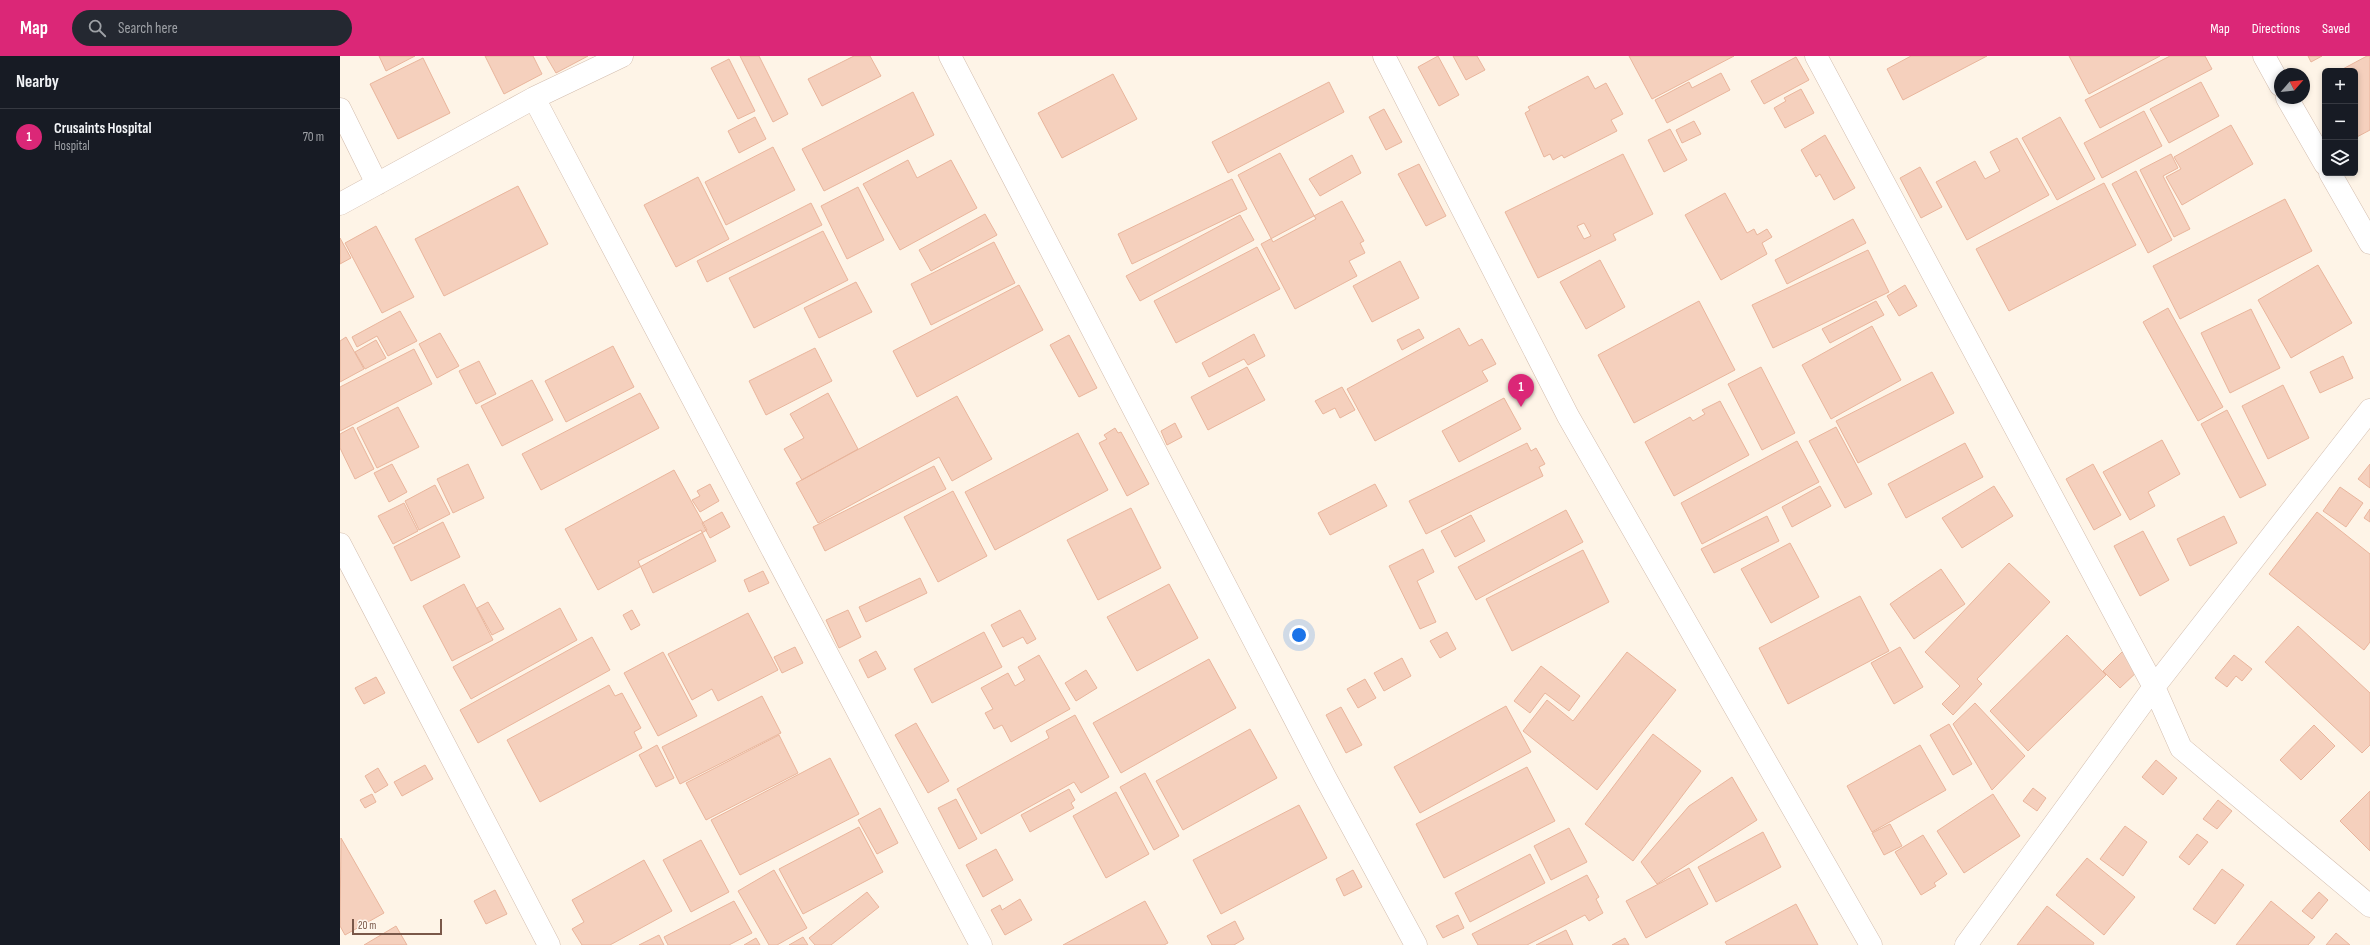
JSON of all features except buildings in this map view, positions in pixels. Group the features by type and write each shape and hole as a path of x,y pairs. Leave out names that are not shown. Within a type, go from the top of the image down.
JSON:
{"street":[{"path":"340,204 534,98 622,56"},
{"path":"950,56 1325,777 1416,945"},
{"path":"1384,56 1568,416 1871,945"},
{"path":"1816,56 2154,687 2181,748 2370,906"},
{"path":"2264,56 2274,74"},
{"path":"534,98 981,945"},
{"path":"2290,104 2322,159"},
{"path":"340,109 377,184"},
{"path":"2332,176 2370,243"},
{"path":"1966,945 2154,687 2369,413"},
{"path":"340,544 548,945"}],"place":[{"name":"Crusaints Hospital","path":"1521,407"}]}
